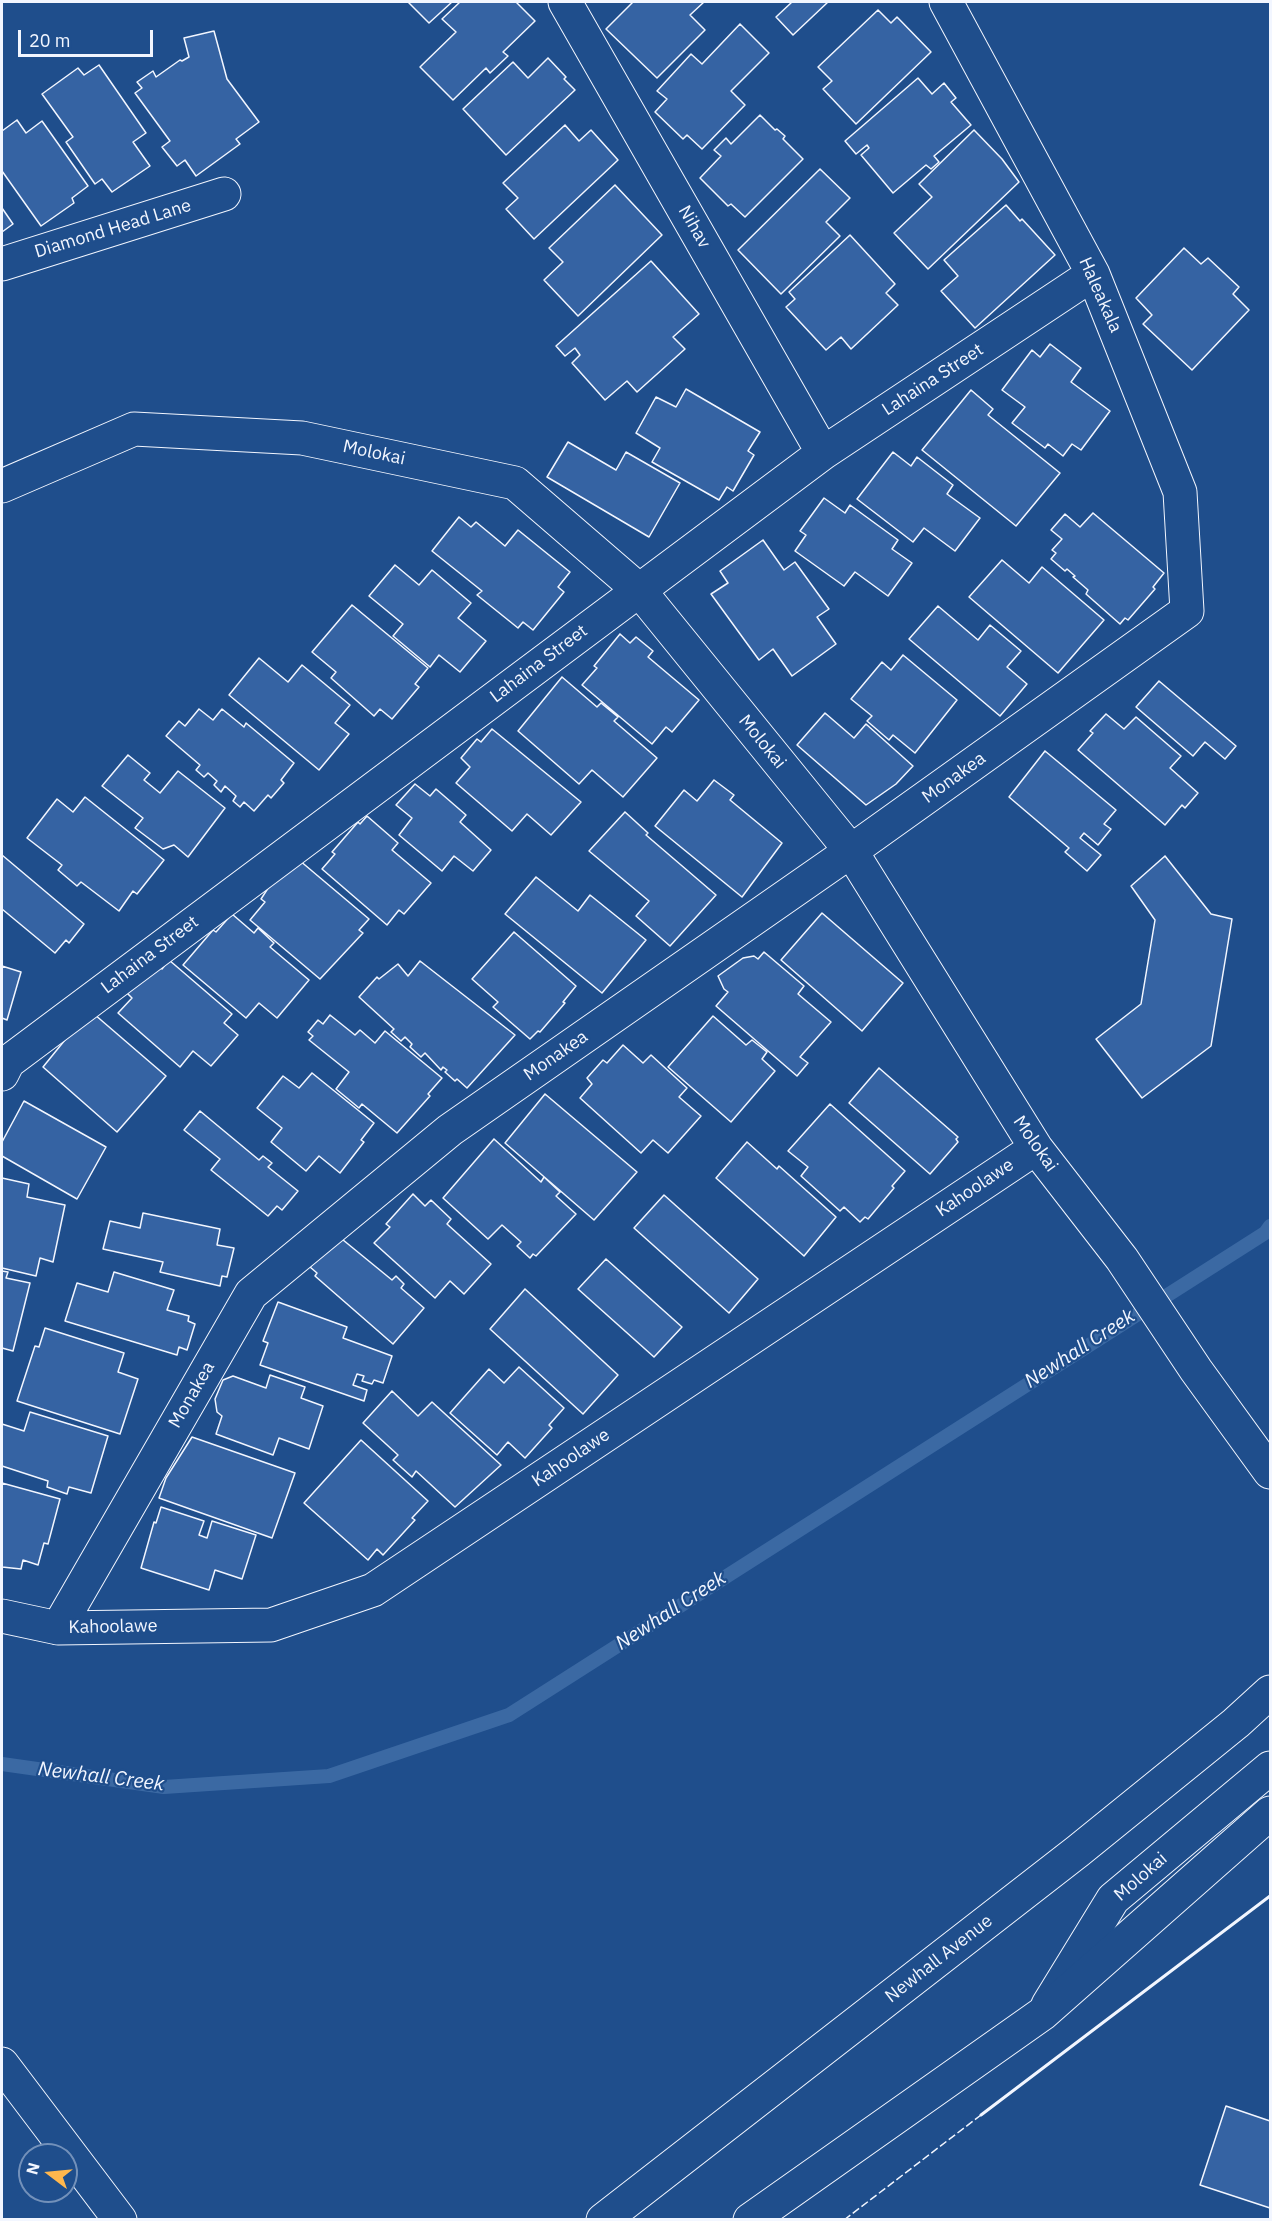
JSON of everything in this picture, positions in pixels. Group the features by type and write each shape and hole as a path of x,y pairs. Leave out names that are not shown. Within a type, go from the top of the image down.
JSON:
{"street":[{"name":"Nihav","path":"565,2 823,453"},
{"name":"Haleakala","path":"946,2 1093,274 1180,492 1187,611"},
{"name":"Diamond Head Lane","path":"2,264 224,194"},
{"name":"Lahaina Street","path":"2,1074 8,1062 823,453 1093,274"},
{"name":"Molokai","path":"2,486 134,429 302,438 515,483 639,590 851,852 1036,1148 1122,1259 1196,1370 1270,1472"},
{"name":"Monakea","path":"58,1628 250,1294 450,1130 851,852 1187,611"},
{"name":"Kahoolawe","path":"58,1628 271,1625 373,1590 1036,1148"},
{"path":"2,1616 58,1628"},
{"name":"Newhall Avenue","path":"603,2220 1078,1851 1236,1723 1270,1692"},
{"name":"Molokai","path":"1042,2014 1113,1899 1270,1768"},
{"path":"750,2220 1042,2014 1270,1813"},
{"path":"2,2064 120,2220"}],"building":[{"path":"408,2 452,2 429,23"},
{"path":"460,2 516,2 535,21 503,52 508,56 490,73 486,68 453,100 420,67 456,32 442,19"},
{"path":"633,2 704,2 690,15 705,30 657,78 606,29"},
{"path":"792,2 828,2 793,35 776,17"},
{"path":"878,10 891,23 897,17 931,52 856,124 823,89 832,81 818,67"},
{"path":"740,24 769,53 731,91 745,105 702,149 687,135 683,139 655,112 667,99 657,91 691,54 702,64"},
{"path":"214,31 227,79 259,122 236,139 240,144 196,176 185,160 177,166 162,147 170,141 135,93 142,88 137,82 153,71 156,77 180,60 189,57 184,38"},
{"path":"548,58 575,90 506,155 463,109 513,62 528,78"},
{"path":"99,65 146,133 133,142 150,166 112,192 102,179 95,184 66,142 73,137 42,94 78,68 84,75"},
{"path":"918,78 932,94 944,83 956,98 951,102 971,125 934,156 939,162 931,169 926,165 893,193 861,155 869,148 867,145 856,154 845,141"},
{"path":"760,115 775,130 777,129 785,136 783,139 803,159 745,217 731,204 728,206 700,178 721,156 714,150 726,138 731,144"},
{"path":"17,120 26,133 42,121 88,186 72,198 74,203 41,226 2,171 2,131"},
{"path":"565,125 579,141 591,130 618,160 534,239 506,209 518,198 503,183"},
{"path":"974,130 1002,159 1019,182 928,269 894,233 932,197 919,184"},
{"path":"820,169 850,198 826,222 840,236 781,294 738,250"},
{"path":"615,185 662,235 578,316 544,280 563,262 549,248"},
{"path":"1006,205 1055,255 975,328 941,291 958,276 944,260"},
{"path":"2,208 13,224 2,232"},
{"path":"850,235 895,284 886,293 898,305 851,349 841,337 826,350 786,307 795,299 789,292"},
{"path":"1184,248 1201,264 1208,258 1239,287 1233,294 1249,310 1192,370 1143,324 1152,315 1136,298"},
{"path":"651,261 699,314 673,337 685,349 637,392 627,381 605,400 572,363 580,355 575,348 565,356 556,346"},
{"path":"1050,344 1081,368 1071,382 1110,411 1081,450 1072,444 1063,456 1048,444 1045,448 1012,423 1025,407 1002,390 1032,350 1040,357"},
{"path":"686,389 760,432 748,451 754,455 733,491 727,487 719,500 652,462 660,448 636,433 656,397 676,407"},
{"path":"971,390 993,409 988,415 1060,473 1016,526 922,450"},
{"path":"568,442 616,470 626,452 680,483 649,537 547,477"},
{"path":"893,452 911,466 917,457 953,485 947,494 980,518 955,551 924,528 913,542 857,499"},
{"path":"824,498 845,513 850,505 898,540 892,549 912,563 888,596 855,572 844,586 795,551 806,535 800,531"},
{"path":"1093,513 1164,573 1153,587 1155,589 1128,620 1125,618 1120,624 1086,594 1088,590 1073,577 1075,576 1051,559 1056,553 1052,550 1062,539 1051,530 1065,514 1080,527"},
{"path":"459,517 471,527 476,522 505,546 518,530 570,572 558,587 564,592 533,630 523,622 518,628 477,595 482,591 432,551"},
{"path":"763,540 784,570 795,562 829,609 817,617 836,644 792,676 773,649 759,660 711,594 728,583 720,571"},
{"path":"1002,560 1029,583 1042,567 1104,620 1058,673 969,597"},
{"path":"395,565 419,585 432,570 471,603 458,618 486,641 460,672 439,655 430,667 393,636 403,624 369,596"},
{"path":"352,605 428,668 415,684 419,687 392,719 380,709 374,716 331,678 336,672 312,652"},
{"path":"938,606 978,640 990,625 1021,651 1007,667 1027,684 1000,716 909,639"},
{"path":"620,634 630,643 636,637 653,651 648,657 699,700 672,732 666,727 652,744 582,685 597,668 594,666"},
{"path":"903,655 957,700 915,753 893,735 889,740 867,721 872,716 851,699 882,662 891,670"},
{"path":"259,658 288,682 302,665 350,705 335,723 349,734 319,770 229,695"},
{"path":"562,677 597,707 601,703 618,717 614,721 657,758 623,797 592,770 579,784 518,731"},
{"path":"1159,681 1236,746 1225,759 1205,742 1193,756 1136,707"},
{"path":"199,709 213,720 222,709 244,727 246,723 294,763 281,780 284,783 271,798 268,795 254,811 244,802 240,807 233,801 236,796 225,786 221,792 214,785 217,781 208,773 204,777 196,770 200,765 166,736 179,721 185,726"},
{"path":"825,713 854,738 866,724 913,766 896,784 866,805 797,745"},
{"path":"1106,714 1124,729 1136,717 1181,756 1170,768 1198,793 1185,808 1182,805 1165,825 1078,750 1093,733 1090,731"},
{"path":"492,729 581,802 551,835 527,814 512,831 456,783 470,767 461,758 477,739 481,742"},
{"path":"1045,751 1116,810 1104,824 1111,829 1098,845 1084,833 1080,838 1101,855 1087,871 1065,852 1069,848 1009,797"},
{"path":"128,755 150,773 144,780 160,793 178,771 225,808 188,857 174,845 163,849 135,828 143,818 102,786"},
{"path":"714,780 734,795 730,800 782,843 742,897 655,826 684,790 697,801"},
{"path":"415,784 430,796 436,789 466,815 460,822 491,850 473,871 454,856 442,871 399,835 412,818 396,805"},
{"path":"85,797 164,860 137,894 133,891 119,911 81,882 77,886 58,870 62,865 27,838 57,799 73,812"},
{"path":"625,812 648,833 646,835 716,895 670,946 636,916 649,901 589,851"},
{"path":"367,816 398,843 392,850 431,883 404,914 399,910 387,925 322,869 335,854 332,852 358,822 360,824"},
{"path":"2,855 84,924 69,943 66,940 55,953 2,909"},
{"path":"1165,856 1211,914 1232,919 1211,1046 1142,1098 1096,1039 1141,1004 1155,920 1131,886"},
{"path":"299,860 369,919 359,930 363,933 320,979 250,920 265,902 261,899 274,879"},
{"path":"536,877 578,911 590,895 646,940 602,993 505,914"},
{"path":"822,913 903,983 862,1031 781,960"},
{"path":"232,914 254,933 258,928 274,943 270,947 309,980 277,1018 259,1003 246,1018 183,965 213,930 216,932"},
{"path":"514,932 576,986 563,1002 565,1003 540,1032 538,1031 530,1039 493,1007 498,1002 472,979"},
{"path":"764,952 804,986 798,994 831,1022 800,1057 808,1063 797,1076 716,1006 728,992 724,989 718,976 743,958 754,956 758,959"},
{"path":"169,960 232,1014 224,1023 238,1035 211,1066 193,1051 180,1067 118,1013 132,998 127,993 154,962 162,969"},
{"path":"420,961 515,1035 467,1088 457,1079 455,1081 443,1067 441,1070 425,1053 421,1057 410,1047 412,1044 405,1037 401,1041 391,1032 394,1029 359,997 377,977 379,979 398,964 408,976"},
{"path":"2,966 21,972 7,1020 2,1018"},
{"path":"94,1014 166,1076 117,1132 43,1067 82,1019"},
{"path":"330,1015 355,1035 360,1030 375,1043 385,1031 442,1078 428,1094 430,1096 397,1133 362,1104 359,1108 336,1089 349,1072 309,1040 313,1036 308,1032 318,1020 323,1024"},
{"path":"713,1016 746,1045 752,1040 767,1052 762,1059 775,1071 731,1122 668,1067"},
{"path":"623,1045 643,1063 651,1055 687,1088 679,1097 701,1116 668,1153 653,1140 641,1153 580,1098 592,1084 587,1078 603,1060 607,1063"},
{"path":"879,1068 958,1137 956,1139 958,1142 930,1174 849,1103"},
{"path":"312,1073 374,1123 361,1140 364,1142 340,1173 319,1156 306,1171 271,1142 282,1128 257,1108 283,1076 299,1088"},
{"path":"545,1094 637,1172 594,1220 505,1143"},
{"path":"24,1101 106,1147 77,1199 2,1156 2,1142"},
{"path":"830,1104 905,1171 868,1219 865,1217 860,1222 844,1207 840,1211 801,1176 808,1167 788,1151"},
{"path":"200,1111 259,1160 263,1156 272,1163 268,1167 298,1191 282,1210 277,1206 268,1216 211,1170 220,1159 184,1130"},
{"path":"494,1139 541,1182 544,1177 560,1192 556,1196 576,1214 536,1256 533,1254 530,1258 517,1246 521,1242 502,1225 488,1239 443,1198"},
{"path":"747,1142 777,1169 779,1166 836,1217 804,1256 716,1178"},
{"path":"2,1178 29,1184 27,1197 65,1205 53,1262 40,1258 36,1276 2,1268"},
{"path":"413,1194 425,1206 431,1200 451,1219 447,1224 491,1264 464,1294 450,1281 435,1298 374,1243 390,1227 386,1224"},
{"path":"664,1195 758,1279 729,1313 634,1228"},
{"path":"143,1213 220,1229 217,1245 234,1248 227,1277 222,1276 220,1286 160,1272 163,1262 103,1249 110,1221 140,1228"},
{"path":"337,1235 392,1280 396,1276 404,1284 401,1288 424,1308 393,1344 315,1276 317,1273 310,1267"},
{"path":"606,1259 682,1327 654,1357 578,1289"},
{"path":"2,1271 8,1272 6,1278 30,1283 13,1351 2,1348"},
{"path":"114,1272 174,1290 167,1310 189,1316 188,1321 195,1324 187,1350 179,1347 177,1355 65,1321 77,1283 108,1292"},
{"path":"525,1289 618,1375 583,1414 490,1329"},
{"path":"278,1302 347,1327 343,1338 392,1356 383,1383 374,1380 372,1384 362,1381 364,1376 357,1374 353,1385 367,1390 364,1401 260,1365 268,1343 263,1341"},
{"path":"45,1328 124,1353 118,1372 138,1379 120,1434 17,1401 35,1346 39,1347"},
{"path":"519,1367 564,1408 549,1425 552,1428 525,1458 508,1442 497,1455 450,1413 489,1369 504,1383"},
{"path":"270,1375 305,1387 301,1398 323,1406 309,1449 279,1438 273,1455 216,1434 222,1416 217,1412 215,1399 223,1380 233,1376 266,1388"},
{"path":"392,1391 418,1416 432,1402 501,1465 455,1507 416,1471 412,1477 393,1460 398,1455 363,1423"},
{"path":"30,1412 108,1436 91,1493 69,1487 67,1494 47,1487 48,1481 2,1466 2,1424 24,1431"},
{"path":"192,1437 295,1473 272,1538 159,1498 166,1478"},
{"path":"361,1440 428,1501 412,1518 415,1520 383,1555 377,1549 368,1560 304,1503"},
{"path":"2,1483 60,1499 48,1544 44,1543 38,1565 23,1560 21,1569 2,1567"},
{"path":"161,1507 204,1521 199,1535 207,1538 212,1521 256,1535 242,1579 215,1570 209,1590 141,1568 154,1522 156,1523"},
{"path":"1226,2106 1270,2121 1270,2208 1200,2185"}],"waterway":[{"name":"Newhall Creek","path":"2,1764 164,1787 329,1776 509,1715 1265,1233 1270,1226"}],"fence":[{"path":"844,2220 981,2115"}],"wall":[{"path":"981,2115 1270,1896"}]}
